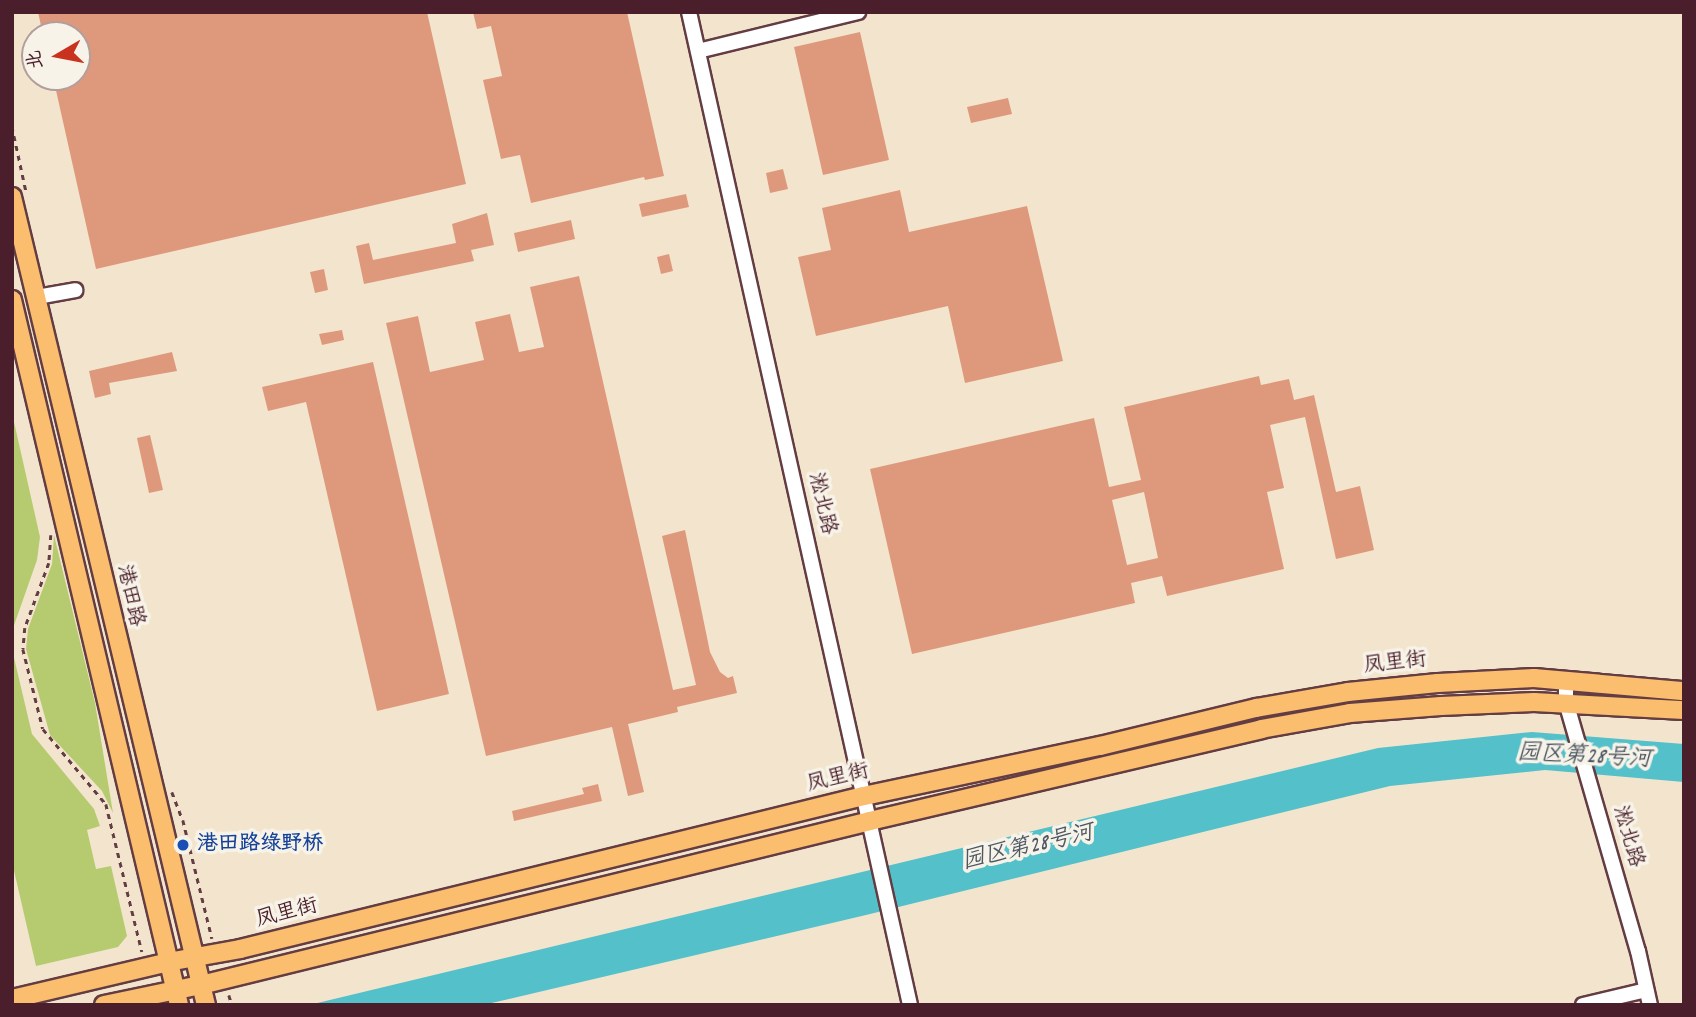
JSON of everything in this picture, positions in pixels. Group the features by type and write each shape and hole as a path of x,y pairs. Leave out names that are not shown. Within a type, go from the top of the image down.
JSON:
{"main road":[{"name":"港田路","path":"12,197 206,1005"},
{"path":"12,300 176,997"},
{"name":"凤里街","path":"12,999 168,962 240,949 864,796 1100,746 1256,708 1348,692 1452,682 1534,678 1684,691"},
{"path":"104,1005 176,997 201,985 870,821 1158,752 1350,713 1455,705 1566,702 1684,710"}],"street":[{"name":"淞北路","path":"689,12 910,1005"},
{"path":"698,51 858,12"},
{"path":"37,297 75,290"},
{"name":"淞北路","path":"1566,681 1566,702 1650,1005"},
{"path":"1583,1005 1646,990"}],"path":[{"path":"51,535 50,563 25,628 23,649 43,729 106,804 146,967"}],"green space":[{"path":"12,413 40,537 37,560 12,631"},
{"path":"54,535 95,703 113,813 102,791 50,735 26,649 28,629 52,564"},
{"path":"12,649 32,734 94,809 100,826 87,830 96,869 111,866 127,936 118,947 36,966 12,862"}],"water":[{"name":"园区第28号河","path":"1532,732 1684,744 1684,782 1545,770 1390,786 866,915 483,1005 309,1005 1378,748"}],"building":[{"path":"38,12 427,12 466,184 96,269 56,91 91,91 91,21 40,21"},
{"path":"473,12 627,12 664,176 645,180 644,177 531,203 520,155 501,159 483,80 502,76 491,26 477,29"},
{"path":"860,32 889,160 823,175 794,47"},
{"path":"1008,98 1012,114 971,123 967,107"},
{"path":"783,169 788,189 770,193 766,173"},
{"path":"900,190 909,232 1027,206 1063,361 965,383 948,306 816,336 798,257 831,250 822,208"},
{"path":"686,194 689,207 642,217 639,204"},
{"path":"487,213 494,245 471,250 474,261 364,284 356,246 369,243 373,260 456,243 452,224"},
{"path":"571,220 575,239 518,252 514,233"},
{"path":"669,254 673,271 661,274 657,257"},
{"path":"324,269 328,290 315,293 310,272"},
{"path":"579,276 673,690 696,685 662,536 685,530 710,652 720,672 728,678 733,676 737,693 677,707 678,712 628,724 644,792 628,796 612,727 486,756 386,323 418,316 430,372 484,360 475,322 510,314 519,352 544,347 530,287"},
{"path":"342,330 344,340 322,345 319,334"},
{"path":"172,352 177,371 109,383 111,394 95,398 89,371"},
{"path":"373,362 449,694 377,711 306,402 268,411 262,387"},
{"path":"1259,376 1261,385 1289,379 1294,400 1314,395 1336,492 1360,486 1374,550 1336,559 1305,417 1270,425 1284,488 1267,492 1284,569 1167,596 1162,576 1131,583 1135,603 912,654 870,469 1094,418 1109,487 1141,480 1124,407","holes":["1144,492 1158,558 1127,565 1112,500"]},
{"path":"150,435 163,490 149,493 137,438"},
{"path":"598,784 602,801 514,821 512,811 584,794 582,788"}],"place":[{"name":"港田路绿野桥","path":"183,845"}]}
